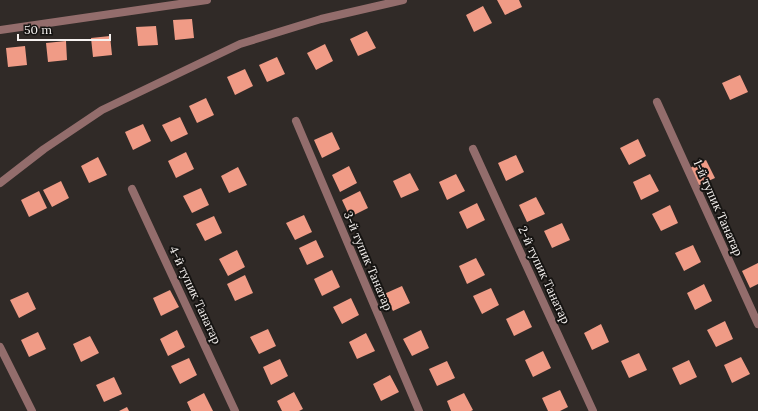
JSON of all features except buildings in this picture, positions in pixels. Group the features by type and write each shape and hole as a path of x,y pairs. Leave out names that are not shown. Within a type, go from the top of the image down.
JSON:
{"street":[{"path":"0,30 208,0"},
{"path":"0,183 44,149 102,110 240,44 321,20 403,0"},
{"name":"1-й тупик Танатар","path":"657,102 758,324"},
{"name":"3-й тупик Танатар","path":"296,121 419,411"},
{"name":"2-й тупик Танатар","path":"473,149 593,411"},
{"name":"4-й тупик Танатар","path":"132,189 235,411"},
{"path":"0,347 32,411"}]}
